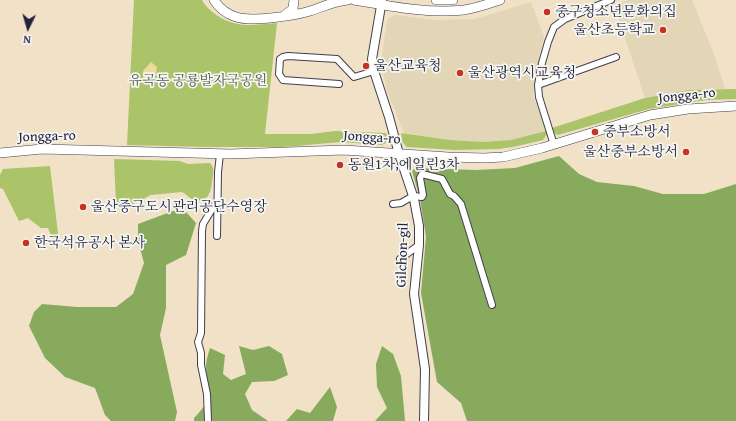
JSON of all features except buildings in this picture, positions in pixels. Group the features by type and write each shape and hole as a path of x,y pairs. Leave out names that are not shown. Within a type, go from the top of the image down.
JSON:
{"main road":[{"path":"214,0 223,10 236,17 254,19 304,12 334,2 348,0"},
{"path":"282,16 291,12 293,9 294,0"},
{"path":"354,0 382,2 422,10 445,11 465,10 500,0"},
{"path":"436,0 453,0"},
{"name":"Jongga-ro","path":"0,153 42,149 220,154 344,150 484,158 525,153 650,115 688,108 736,106"}],"street":[{"path":"554,145 542,109 538,85 542,63 554,27 565,19 611,0"},
{"name":"Gilchon-gil","path":"382,2 372,59 374,71 413,196 419,226 419,245 414,294 425,369 424,421"},
{"path":"339,84 283,80 279,74 280,59 288,56 337,59 346,72 354,77 374,71"},
{"path":"538,85 616,57"},
{"path":"217,236 217,201 220,154"},
{"path":"393,204 401,203 413,196 422,197 424,195 420,178 422,174 442,179 450,194 454,196 461,204 492,305"},
{"path":"208,421 207,394 198,342 201,333 202,231 203,224 217,201"},
{"path":"400,259 419,245"}],"shaded area":[{"name":"울산초등학교","path":"629,0 692,0 714,54 725,89 689,90 645,98 614,5"},
{"path":"531,2 544,37 539,56 533,97 546,126 546,131 511,140 483,142 450,140 404,133 387,91 381,61 387,21 395,15 433,20 475,19"}],"green space":[{"name":"유곡동 공룡발자국공원","path":"134,0 202,0 215,14 230,22 244,25 277,23 265,134 311,134 335,131 386,133 388,139 386,143 382,145 341,142 284,147 127,145"},
{"path":"736,89 736,99 706,100 649,109 558,135 554,133 552,128 645,98 689,90"},
{"path":"546,131 547,134 543,140 513,147 498,149 455,150 407,147 402,141 401,133 450,140 483,142 511,140"},
{"path":"559,156 579,174 597,182 634,186 663,194 704,194 736,184 736,421 467,421 461,403 437,382 421,293 426,237 420,199 412,171 415,168 476,170 515,168"},
{"path":"114,159 180,161 188,164 210,163 213,167 213,171 210,193 203,200 191,199 182,192 151,195 131,205 116,204"},
{"path":"50,166 59,242 55,245 48,228 41,228 28,218 19,221 3,189 0,188 0,175 3,169"},
{"path":"173,211 186,212 196,223 186,255 166,265 166,308 160,335 177,412 175,421 111,421 105,415 95,388 65,377 45,358 29,326 34,312 42,304 77,307 116,307 133,294 144,263 138,241 138,224"},
{"path":"239,346 253,350 269,346 282,354 288,375 274,381 252,382 245,394 252,410 268,421 194,421 194,418 207,400 208,389 206,365 210,348 225,355 223,374 231,380 246,374"},
{"path":"382,346 393,354 401,376 405,421 375,421 387,408 377,387 376,364"},
{"path":"330,387 337,407 333,421 286,421 297,409 310,413"}],"sand":[{"path":"151,62 157,67 154,80 150,82 143,81 143,71"}],"place":[{"name":"중구청소년문화의집","path":"547,12"},
{"name":"울산초등학교","path":"663,30"},
{"name":"울산교육청","path":"366,66"},
{"name":"울산광역시교육청","path":"460,73"},
{"name":"중부소방서","path":"595,132"},
{"name":"울산중부소방서","path":"686,152"},
{"name":"동원1차,에일린3차","path":"340,165"},
{"name":"울산중구도시관리공단수영장","path":"83,207"},
{"name":"한국석유공사 본사","path":"26,243"}]}
